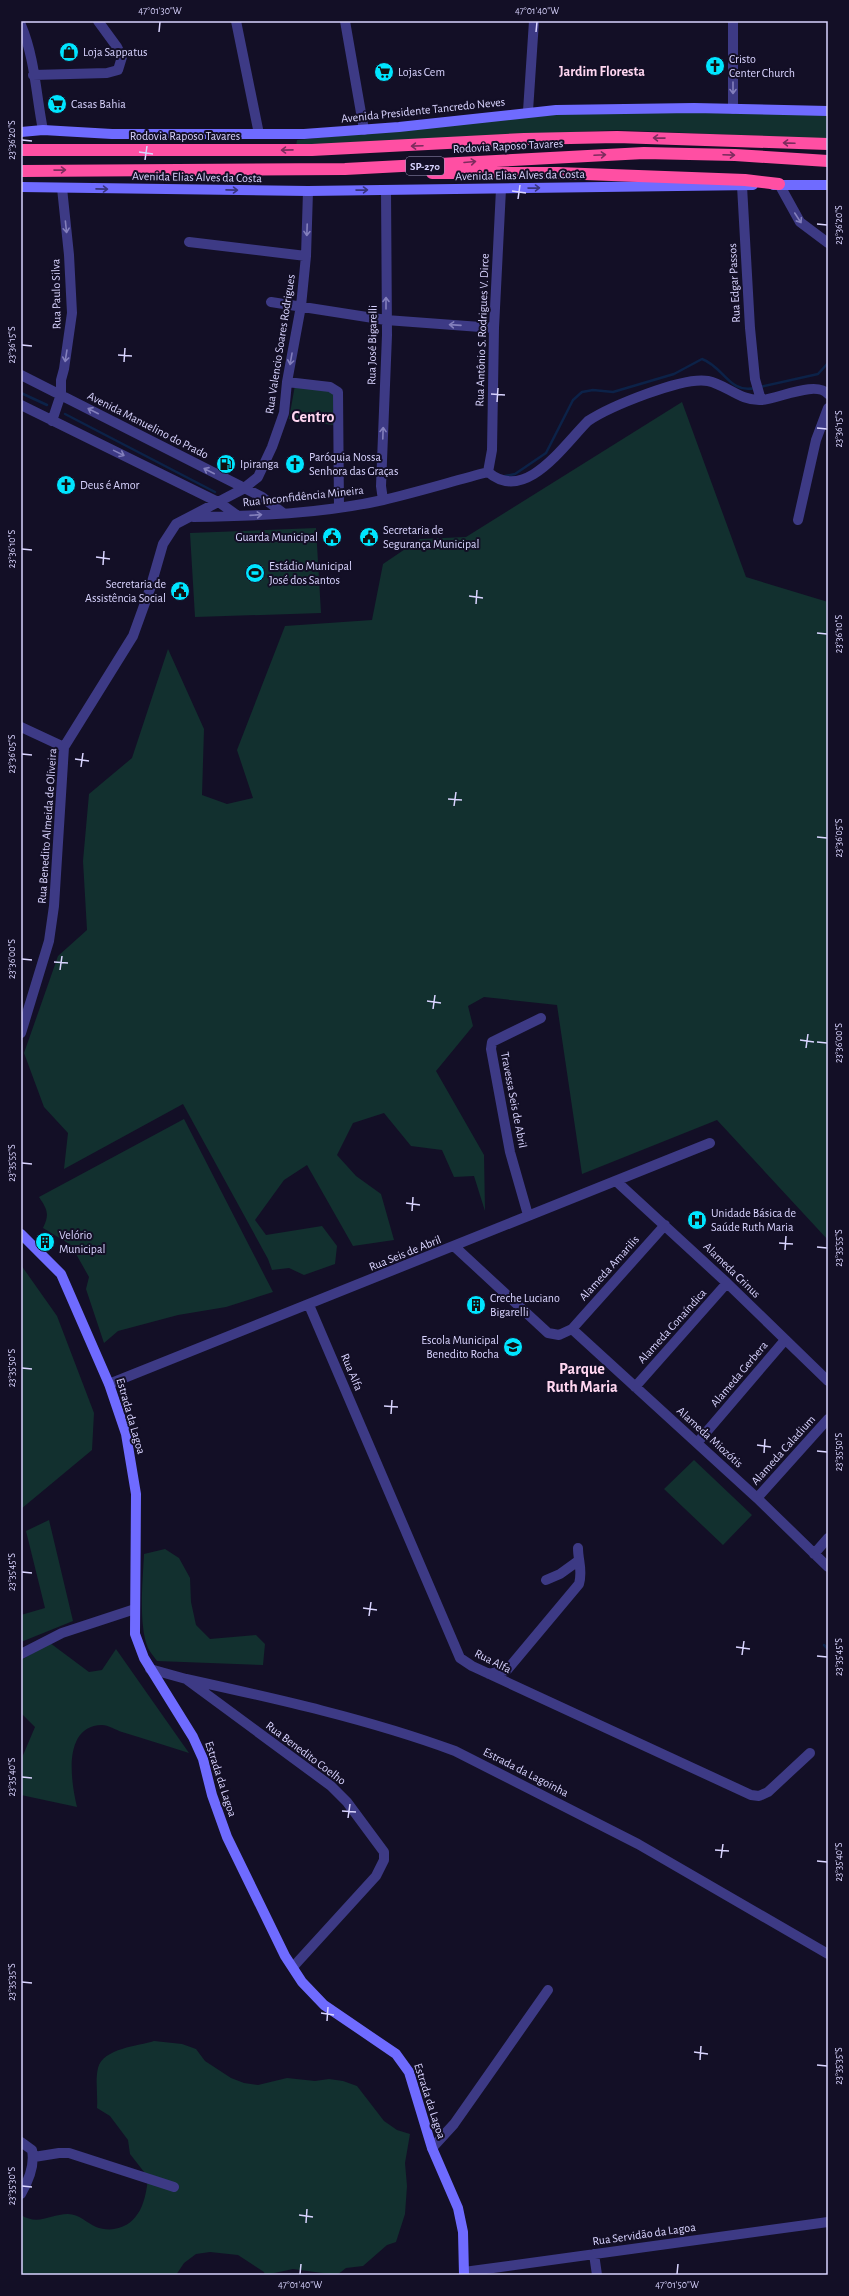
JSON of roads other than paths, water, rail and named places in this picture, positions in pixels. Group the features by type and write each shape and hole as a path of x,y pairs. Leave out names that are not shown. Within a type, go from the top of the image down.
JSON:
{"highway":[{"name":"Rodovia Raposo Tavares","path":"21,150 312,150 524,139 617,137 828,144"},
{"name":"Rodovia Raposo Tavares","path":"21,170 265,170 410,167 644,153 735,155 828,161"},
{"path":"265,170 290,173 366,175 458,172 558,173 745,180 779,184"}],"main road":[{"name":"Avenida Presidente Tancredo Neves","path":"21,132 43,130 112,134 304,134 364,130 528,112 616,109 828,111"},
{"name":"Avenida Elias Alves da Costa","path":"21,187 308,191 742,186 779,184 828,185"},
{"name":"Estrada da Lagoa","path":"21,1234 61,1274 109,1384 126,1434 136,1494 135,1634 150,1669 193,1737 203,1759 212,1795 227,1836 285,1956 302,1982 324,2005 385,2045 404,2063 409,2072 432,2148 458,2208 463,2232 464,2274"}],"street":[{"path":"33,75 107,73 118,70 122,57 117,47 98,21"},
{"path":"236,21 259,134"},
{"path":"345,21 364,130"},
{"path":"528,112 534,21"},
{"path":"732,109 733,21"},
{"path":"21,25 33,62 33,75 43,130"},
{"path":"779,184 800,222 828,243"},
{"name":"Rua Edgar Passos","path":"742,186 755,379 759,396"},
{"name":"Rua Paulo Silva","path":"52,421 61,394 61,380 64,369 72,312 69,255 62,188"},
{"name":"Rua Antônio S. Rodrigues V. Dirce","path":"488,472 492,450 494,328 501,189"},
{"name":"Rua José Bigarelli","path":"383,500 381,486 386,320 386,190"},
{"name":"Rua Valencio Soares Rodrigues","path":"220,502 243,489 262,471 284,413 287,382 300,306 306,256 308,191"},
{"path":"189,242 306,256"},
{"path":"271,302 386,320 494,328"},
{"name":"Avenida Manuelino do Prado","path":"21,375 61,394 243,489 262,497 283,512"},
{"path":"488,472 496,479 507,481 527,479 542,468 588,421 600,413 677,384 706,380 721,385 739,396 759,396 811,389 821,389 828,394"},
{"path":"287,382 330,387 338,392 339,508"},
{"path":"21,405 220,502 238,516"},
{"path":"798,520 816,440 828,408"},
{"name":"Rua Inconfidência Mineira","path":"189,517 238,516 339,508 383,500 488,472"},
{"name":"Rua Benedito Almeida de Oliveira","path":"21,1033 23,1020 49,941 54,906 64,747 133,636 150,589 163,544 176,524 220,502"},
{"path":"21,727 64,747"},
{"name":"Travessa Seis de Abril","path":"528,1215 510,1152 491,1049 492,1042 541,1018"},
{"name":"Rua Seis de Abril","path":"109,1384 309,1306 455,1247 528,1215 710,1143"},
{"name":"Alameda Crinus","path":"616,1181 727,1283 828,1381"},
{"name":"Alameda Amarilis","path":"572,1328 665,1225"},
{"path":"455,1247 548,1333 559,1335 572,1328"},
{"name":"Alameda Conaíndica","path":"635,1387 727,1283"},
{"name":"Rua Alfa","path":"309,1306 460,1658 472,1666 751,1795 759,1796 768,1792 810,1754"},
{"name":"Alameda Miozótis","path":"572,1328 757,1498 828,1567"},
{"name":"Alameda Gerbera","path":"697,1443 785,1340"},
{"name":"Alameda Caladium","path":"757,1498 828,1419"},
{"path":"814,1554 828,1538"},
{"path":"489,1674 507,1670 529,1641 579,1584 581,1566 578,1561 578,1548"},
{"path":"546,1580 560,1574 578,1561"},
{"path":"21,1654 62,1633 136,1609"},
{"name":"Rua Benedito Coelho","path":"150,1669 186,1679 331,1786 347,1802 384,1852 383,1864 376,1876 293,1967"},
{"name":"Estrada da Lagoinha","path":"186,1679 307,1706 428,1741 455,1752 638,1844 828,1954"},
{"path":"432,2148 454,2124 548,1990"},
{"path":"21,2142 32,2150 34,2157 29,2175 21,2194"},
{"path":"34,2157 69,2153 174,2187"},
{"name":"Rua Servidão da Lagoa","path":"464,2274 594,2254 828,2222"},
{"path":"594,2254 597,2275"}],"waterway":[{"path":"505,476 515,474 546,453 573,400 582,392 593,390 613,392 674,374 702,359 710,363 733,384 746,389 755,388"},
{"path":"760,387 818,374 828,363"},
{"path":"21,393 47,405"},
{"path":"65,414 215,492"},
{"path":"824,1645 828,1649"}],"place":[{"name":"Loja Sappatus","path":"69,52"},
{"name":"Cristo Center Church","path":"715,66"},
{"name":"Lojas Cem","path":"384,72"},
{"name":"Casas Bahia","path":"57,104"},
{"name":"Ipiranga","path":"226,464"},
{"name":"Paróquia Nossa Senhora das Graças","path":"295,464"},
{"name":"Deus é Amor","path":"66,485"},
{"name":"Guarda Municipal","path":"332,537"},
{"name":"Secretaria de Segurança Municipal","path":"369,537"},
{"name":"Estádio Municipal José dos Santos","path":"255,573"},
{"name":"Secretaria de Assistência Social","path":"180,591"},
{"name":"Unidade Básica de Saúde Ruth Maria","path":"697,1220"},
{"name":"Velório Municipal","path":"45,1242"},
{"name":"Creche Luciano Bigarelli","path":"476,1305"},
{"name":"Escola Municipal Benedito Rocha","path":"513,1347"}],"district":[{"name":"Jardim Floresta","path":"602,72"},
{"name":"Centro","path":"313,417"},
{"name":"Parque Ruth Maria","path":"582,1378"}]}
